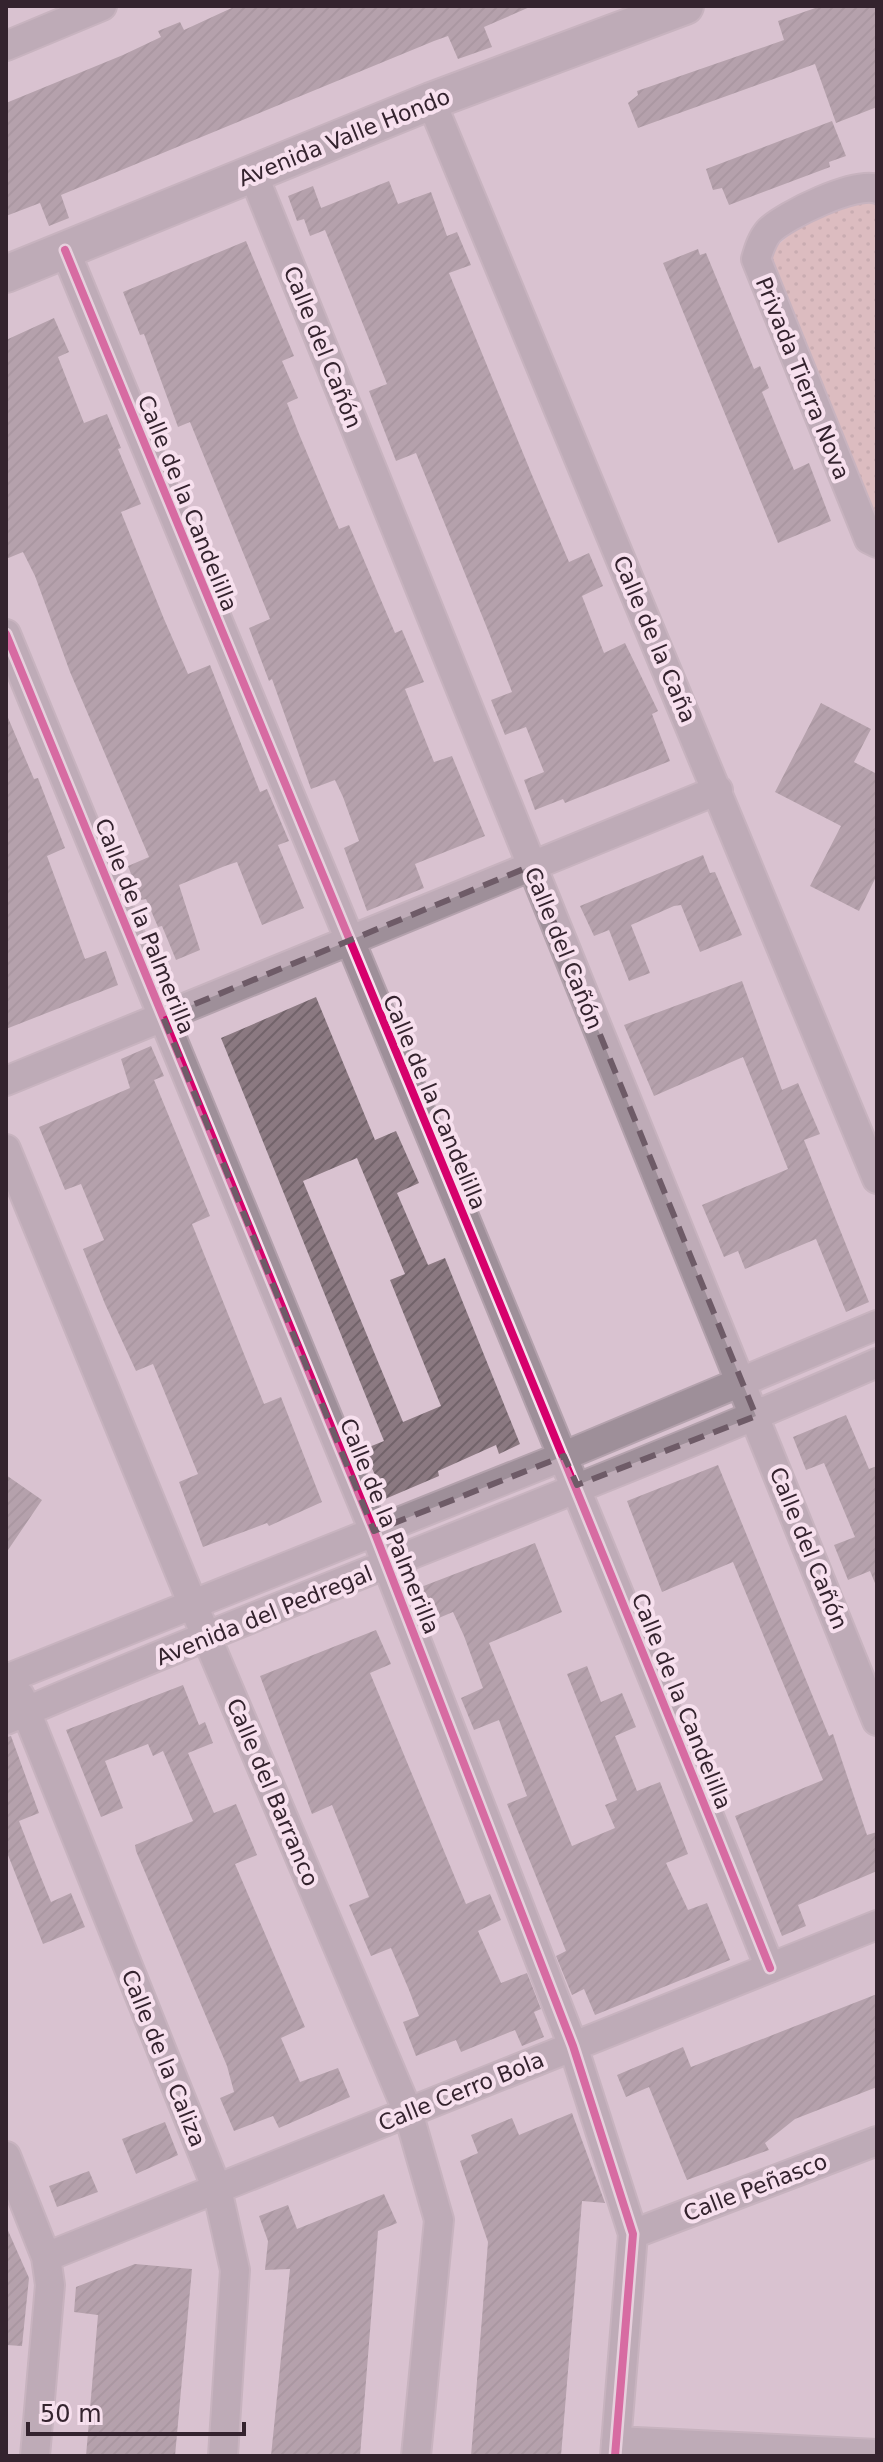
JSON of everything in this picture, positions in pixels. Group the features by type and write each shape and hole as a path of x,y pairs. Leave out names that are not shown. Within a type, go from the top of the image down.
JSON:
{"street":[{"path":"6,46 102,6"},
{"name":"Avenida Valle Hondo","path":"6,274 431,101 685,6"},
{"name":"Calle de la Caña","path":"431,101 877,1179"},
{"name":"Calle del Cañón","path":"253,174 877,1721"},
{"name":"Privada Tierra Nova","path":"877,189 869,186 853,189 782,220 767,233 756,259 869,539 877,543"},
{"name":"Calle de la Candelilla","path":"65,250 348,941 577,1485 770,1968"},
{"name":"Calle de la Palmerilla","path":"6,634 374,1531 573,2046 633,2234 616,2448"},
{"path":"6,1081 718,790"},
{"name":"Calle del Barranco","path":"6,1149 193,1605 408,2112 439,2220 416,2456"},
{"name":"Avenida del Pedregal","path":"9,1678 564,1456 877,1325"},
{"name":"Avenida del Pedregal","path":"16,1715 577,1485 756,1416 877,1363"},
{"name":"Calle de la Caliza","path":"9,1678 16,1715 217,2189 235,2270 223,2456"},
{"name":"Calle Cerro Bola","path":"46,2257 877,1925"},
{"name":"Calle Peñasco","path":"633,2234 877,2141"},
{"path":"6,2156 46,2257 50,2285 35,2456"},
{"path":"616,2448 877,2454"}],"highlighted area":[{"path":"531,866 756,1416 577,1485 564,1456 374,1531 163,1017"}],"shaded area":[{"path":"873,193 877,204 877,542 762,259 819,209"}],"building":[{"path":"236,6 532,6 484,27 492,47 458,59 448,36 61,195 69,218 49,226 40,203 6,216 6,103 161,37 158,31 180,22 184,30"},
{"path":"821,6 877,6 877,107 836,123 815,64 638,128 628,103 638,95 637,91 784,40 778,21"},
{"path":"832,121 846,156 829,162 830,167 729,205 722,188 713,190 706,169"},
{"path":"389,181 398,204 431,192 447,236 457,232 471,265 449,273 532,475 569,562 589,553 603,586 582,596 604,653 625,643 658,711 652,714 670,761 565,803 563,799 535,810 524,780 544,772 526,727 505,735 491,700 512,692 487,628 416,453 396,461 369,391 387,384 325,230 310,236 304,219 297,221 288,196 313,186 321,208"},
{"path":"246,241 294,356 282,361 298,398 287,403 299,434 339,529 349,525 395,633 402,630 424,682 405,689 434,762 452,756 485,836 415,864 424,888 367,911 344,848 359,841 343,797 335,780 311,789 272,679 269,681 249,628 270,619 190,422 178,427 144,334 140,335 123,292"},
{"path":"698,249 700,255 706,253 754,369 760,366 769,388 762,392 794,470 809,463 831,521 778,543 663,263"},
{"path":"54,318 69,352 58,357 84,423 107,414 121,448 118,449 141,504 121,512 164,619 188,674 210,665 260,792 267,789 289,841 278,845 304,908 262,925 237,862 225,866 179,885 200,950 176,960 162,926 158,927 146,899 141,900 128,866 149,857 70,672 35,576 23,552 6,559 6,340"},
{"path":"821,703 871,729 854,762 877,774 877,875 859,911 810,886 841,826 775,792"},
{"path":"6,713 34,779 38,778 65,848 47,856 85,959 106,951 118,985 6,1029"},
{"path":"703,855 710,873 715,872 742,935 700,952 681,905 674,906 631,925 650,973 629,981 609,930 594,936 580,906"},
{"path":"742,981 782,1090 798,1083 820,1134 804,1140 869,1302 846,1312 816,1239 745,1269 738,1251 724,1257 702,1205 788,1169 743,1057 654,1096 624,1025"},
{"path":"316,997 375,1140 396,1131 419,1183 397,1193 428,1265 445,1258 520,1444 499,1454 496,1445 438,1471 439,1476 385,1499 364,1449 384,1441 221,1038","holes":["357,1158 405,1274 390,1280 441,1406 403,1422 303,1181"]},
{"path":"151,1046 164,1076 154,1080 210,1216 192,1224 264,1404 281,1397 322,1502 269,1526 267,1523 203,1547 179,1482 198,1474 153,1364 136,1371 105,1304 83,1249 104,1240 81,1184 65,1190 39,1127 130,1088 121,1059"},
{"path":"846,1415 869,1469 877,1466 877,1588 870,1571 848,1580 834,1545 855,1537 824,1463 806,1470 793,1437"},
{"path":"718,1465 829,1736 833,1734 867,1835 877,1832 877,1871 798,1905 806,1926 782,1936 735,1816 823,1780 733,1562 662,1592 627,1501"},
{"path":"6,1475 42,1500 6,1553"},
{"path":"535,1543 562,1612 489,1643 572,1846 615,1828 605,1805 617,1800 567,1674 587,1666 601,1702 622,1693 636,1727 615,1736 637,1791 660,1782 688,1854 666,1863 688,1910 707,1903 730,1960 595,2015 584,1989 572,1995 556,1956 566,1951 507,1804 527,1796 499,1720 474,1730 461,1698 483,1688 464,1636 453,1612 434,1620 421,1587"},
{"path":"376,1630 391,1664 370,1673 466,1904 490,1894 501,1920 478,1931 501,1983 527,1973 541,2009 534,2012 544,2037 522,2046 515,2030 461,2052 456,2040 416,2056 403,2022 419,2016 409,1990 391,1948 371,1956 349,1905 369,1897 332,1805 312,1814 260,1676"},
{"path":"183,1685 199,1725 205,1722 213,1743 188,1753 214,1813 236,1804 257,1855 235,1864 305,2027 281,2038 300,2082 338,2068 350,2097 279,2128 273,2116 234,2131 220,2098 234,2092 227,2066 136,1851 135,1845 193,1821 163,1751 153,1756 148,1744 105,1761 123,1808 101,1817 66,1730"},
{"path":"11,1736 39,1813 19,1821 36,1865 51,1902 71,1893 85,1927 43,1944 6,1850 6,1737"},
{"path":"877,1994 877,2087 795,2119 765,2143 769,2150 687,2180 649,2087 626,2097 617,2075 683,2047 691,2067"},
{"path":"572,2113 605,2203 582,2201 561,2456 471,2456 488,2242 460,2161 478,2153 471,2135 512,2118 519,2135"},
{"path":"165,2122 178,2155 136,2174 122,2139"},
{"path":"89,2171 98,2192 57,2207 49,2186"},
{"path":"384,2194 397,2223 378,2231 360,2456 271,2456 290,2269 265,2270 268,2241 259,2216 288,2205 297,2229"},
{"path":"6,2226 29,2278 22,2346 6,2345"},
{"path":"135,2264 192,2269 175,2456 86,2456 98,2315 74,2312 76,2287"}],"cycle path":[{"path":"65,250 508,1323 770,1968"},
{"path":"6,634 374,1531 573,2046 633,2234 615,2456"}]}
